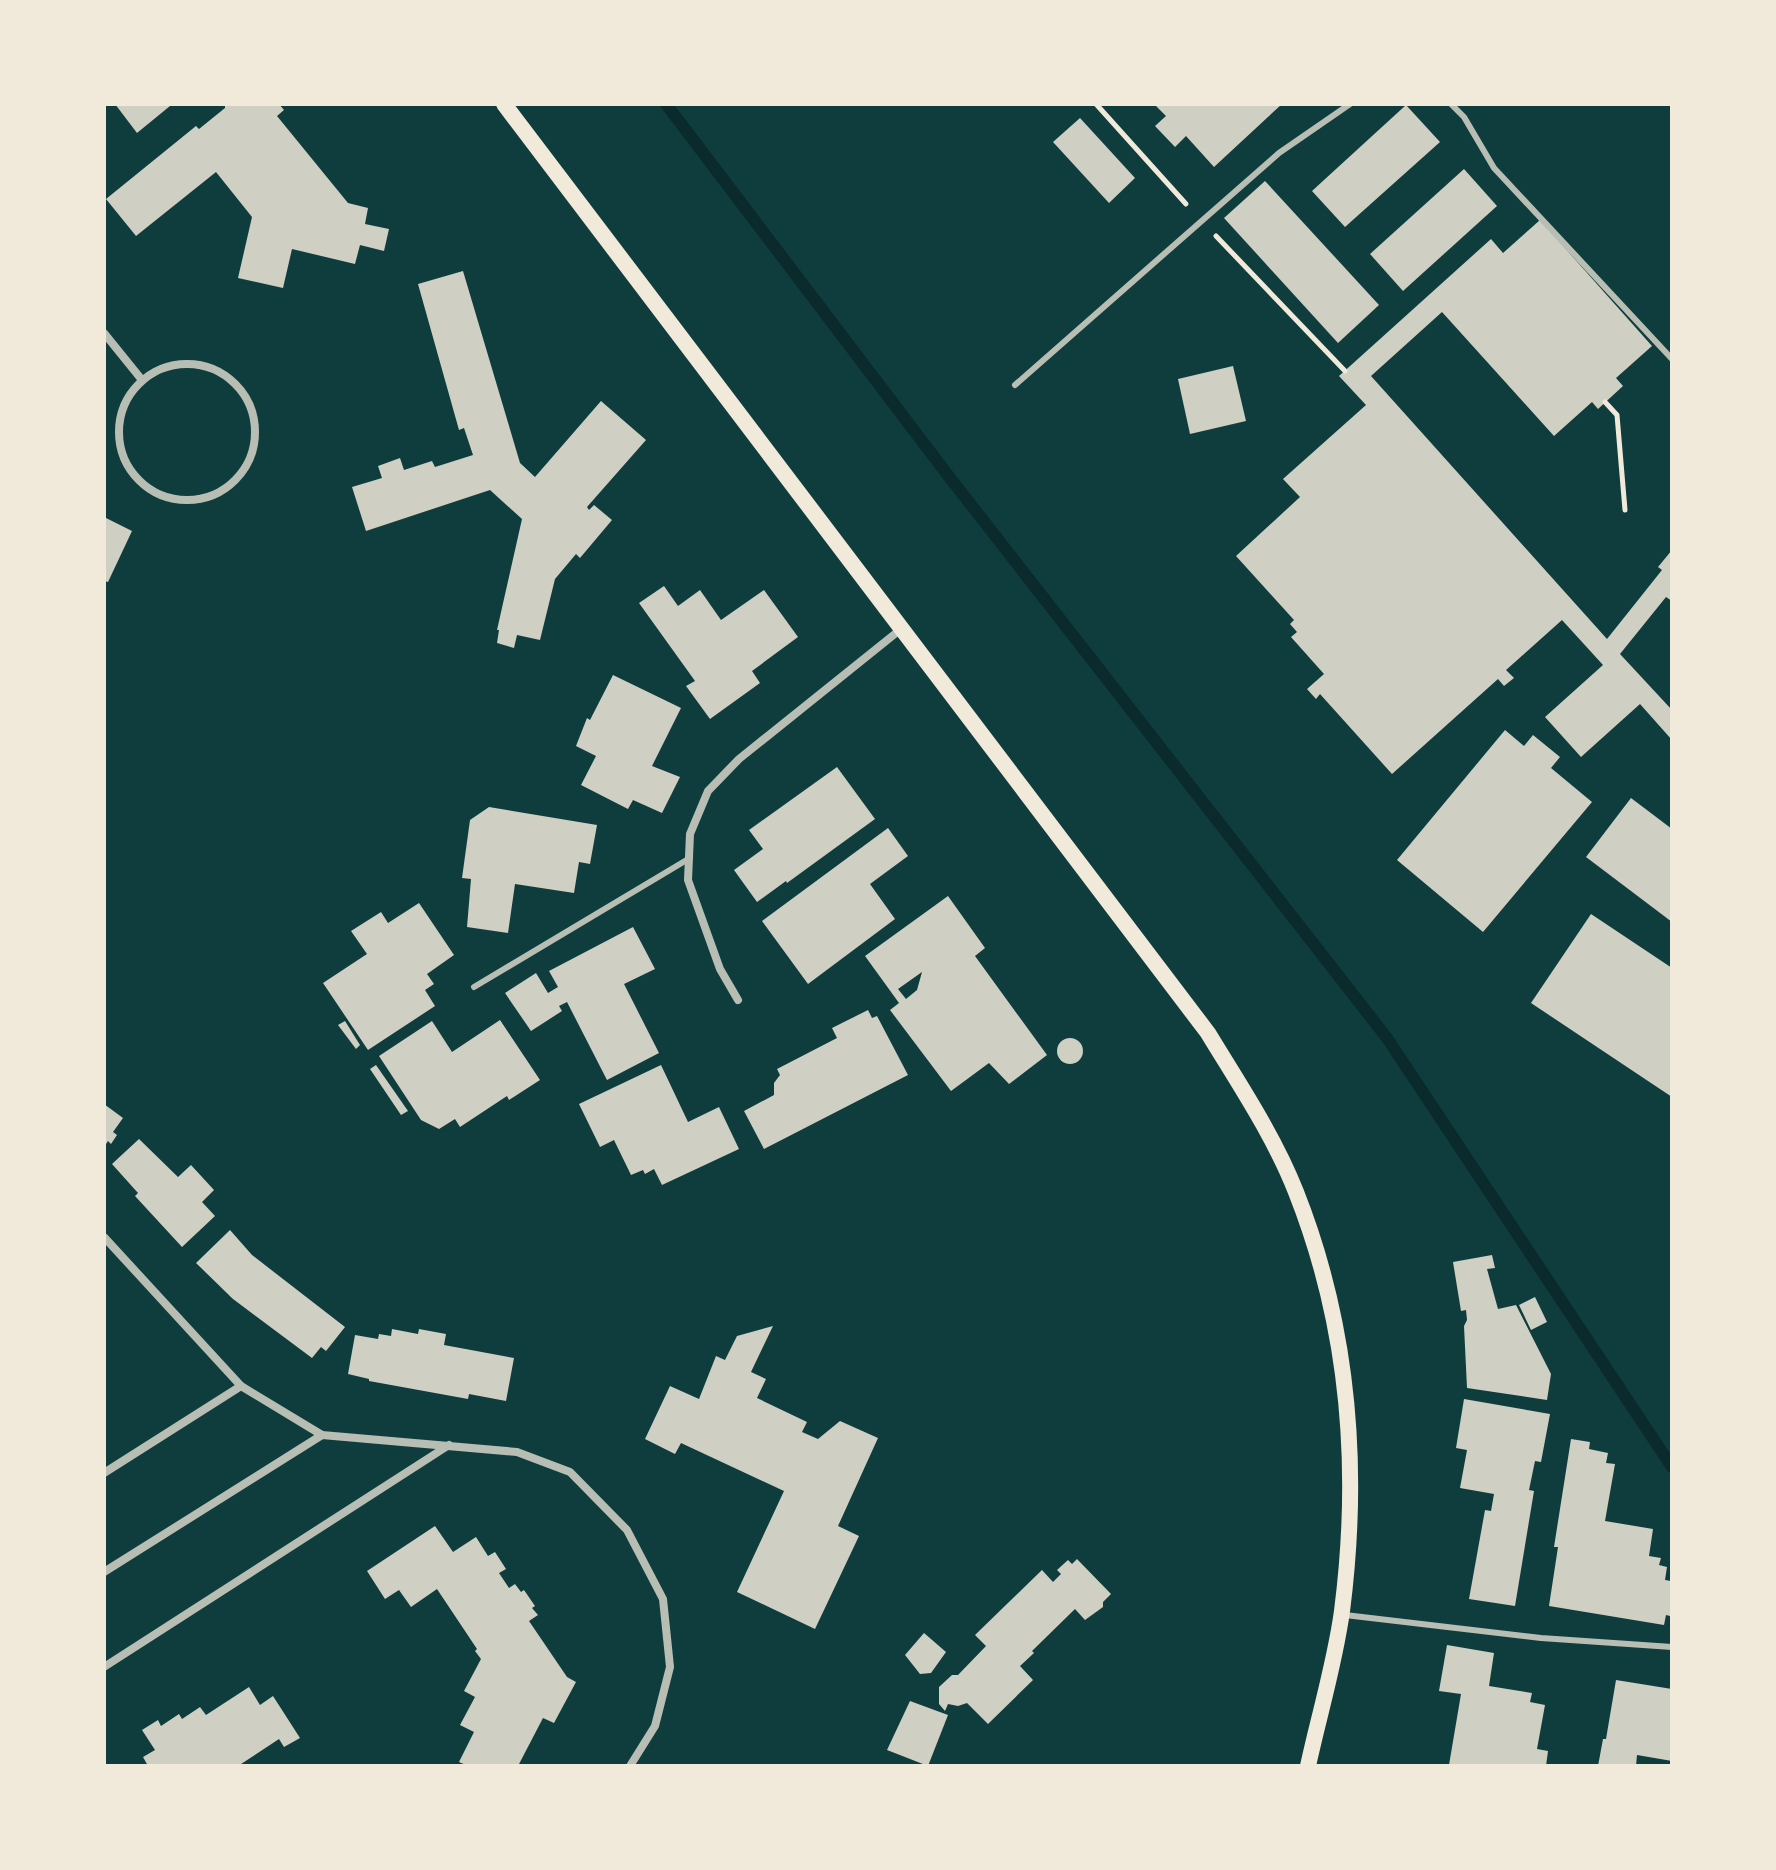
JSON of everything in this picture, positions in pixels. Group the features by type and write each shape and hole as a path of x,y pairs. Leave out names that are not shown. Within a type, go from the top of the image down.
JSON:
{"main road":[{"path":"504,104 1208,1033 1259,1118 1295,1190 1321,1266 1339,1346 1352,1483 1350,1539 1341,1615 1308,1766"}],"street":[{"path":"104,333 142,380"},
{"path":"181,364 202,365 222,373 239,386 250,404 255,424 254,445 246,468 230,485 209,497 186,501 163,496 142,484 128,466 120,444 119,421 127,398 142,380 160,368 181,364"},
{"path":"738,1000 720,969 688,880 690,834 708,791 739,759 902,628"},
{"path":"104,1237 241,1386 322,1435 517,1452 570,1472 627,1530 663,1599 670,1667 655,1726 630,1766"},
{"path":"104,1473 241,1386"},
{"path":"104,1572 322,1435"},
{"path":"104,1667 450,1444"}],"lane":[{"path":"1015,385 1279,153 1350,104"},
{"path":"1451,104 1464,117 1494,168 1672,359"},
{"path":"474,987 690,858"},
{"path":"1341,1615 1541,1638 1672,1647"}],"path":[{"path":"1096,104 1183,201"},
{"path":"1213,233 1345,371"},
{"path":"1605,402 1617,415 1625,510"}],"building":[{"path":"115,104 168,104 170,106 137,133"},
{"path":"225,104 279,104 284,110 277,116 348,203 368,208 365,224 389,229 384,251 360,245 355,264 292,249 283,288 238,278 252,217 216,172 136,236 106,199 196,126 199,129 225,108"},
{"path":"1154,104 1282,104 1214,167 1186,136 1175,147 1155,126 1166,116"},
{"path":"1406,105 1440,142 1345,227 1312,191"},
{"path":"1080,118 1135,178 1109,203 1053,142"},
{"path":"1464,169 1497,206 1403,291 1370,254"},
{"path":"1265,181 1379,305 1338,343 1224,218"},
{"path":"1540,220 1652,346 1616,378 1623,386 1598,409 1592,402 1554,436 1442,312 1371,376 1607,639 1662,570 1658,567 1672,550 1672,601 1666,597 1620,654 1672,710 1672,740 1640,704 1581,757 1545,717 1603,665 1562,620 1506,670 1514,678 1504,686 1498,679 1392,774 1320,694 1316,699 1307,689 1324,674 1291,637 1297,632 1290,624 1294,620 1236,556 1300,497 1283,479 1366,405 1339,376 1491,239 1503,253"},
{"path":"463,271 520,463 535,477 601,401 646,440 587,507 589,510 594,505 612,520 580,558 576,554 555,579 540,640 517,635 514,648 497,643 497,630 522,519 490,490 366,531 352,487 382,478 378,466 400,458 404,470 432,461 435,467 473,455 464,428 459,430 418,284"},
{"path":"1233,366 1246,421 1190,434 1178,379"},
{"path":"104,517 132,531 108,582 104,581"},
{"path":"664,586 678,606 700,590 721,620 764,590 798,637 752,671 760,683 710,719 686,686 695,681 639,603"},
{"path":"613,675 681,708 652,766 680,777 662,813 633,800 628,809 581,785 596,756 576,746 587,718 590,720"},
{"path":"1505,730 1524,746 1533,735 1560,757 1551,768 1592,802 1483,932 1397,860"},
{"path":"837,767 875,819 757,902 734,870 763,849 749,830"},
{"path":"1631,798 1672,829 1672,922 1586,857"},
{"path":"489,807 597,825 590,864 579,862 574,893 515,884 508,933 467,927 471,879 462,878 470,820"},
{"path":"888,828 908,856 870,884 895,919 808,984 762,921"},
{"path":"948,896 985,948 975,956 1047,1055 1009,1084 989,1063 951,1091 890,1010 899,1003 865,956","holes":["922,972 917,990 906,999 898,989"]},
{"path":"419,903 454,955 427,974 434,984 425,990 435,1006 368,1050 323,983 367,954 351,931 381,912 388,923"},
{"path":"1591,914 1672,968 1672,1097 1531,1003"},
{"path":"633,927 655,969 624,984 659,1053 607,1080 567,1002 559,1006 562,1011 531,1031 505,993 536,973 548,993 558,987 549,971"},
{"path":"868,1010 872,1018 877,1016 908,1075 764,1149 744,1111 774,1095 774,1083 780,1075 777,1069 837,1038 832,1028"},
{"path":"500,1020 540,1080 509,1100 507,1096 460,1127 455,1119 439,1129 421,1120 379,1056 432,1021 452,1052"},
{"path":"345,1021 360,1045 356,1049 338,1025"},
{"path":"1070,1038 1079,1042 1083,1051 1079,1060 1070,1064 1061,1060 1057,1051 1061,1042"},
{"path":"376,1065 408,1111 401,1115 370,1069"},
{"path":"661,1065 688,1122 719,1107 739,1149 662,1185 654,1169 645,1174 643,1170 631,1175 614,1140 600,1147 579,1104"},
{"path":"104,1104 123,1118 113,1132 117,1135 111,1144 108,1141 104,1147"},
{"path":"139,1139 178,1177 191,1165 214,1190 202,1202 215,1216 182,1247 135,1196 138,1193 112,1164"},
{"path":"230,1230 252,1255 345,1327 326,1351 321,1347 312,1358 233,1299 196,1263"},
{"path":"1492,1255 1495,1268 1487,1269 1498,1309 1516,1305 1551,1374 1547,1400 1467,1388 1466,1310 1461,1311 1453,1262"},
{"path":"1535,1297 1547,1322 1531,1330 1519,1305"},
{"path":"773,1326 751,1372 766,1379 757,1398 807,1422 802,1432 818,1439 840,1421 878,1438 838,1526 859,1536 815,1629 737,1592 784,1491 681,1443 675,1454 645,1439 670,1386 699,1399 716,1356 725,1360 737,1336"},
{"path":"392,1329 418,1334 419,1329 446,1334 444,1345 514,1358 506,1401 469,1394 468,1399 369,1381 348,1374 355,1335 378,1339 379,1334 391,1336"},
{"path":"1464,1399 1550,1414 1541,1462 1535,1461 1529,1490 1534,1491 1515,1606 1469,1599 1485,1510 1491,1511 1494,1494 1460,1488 1467,1450 1456,1448"},
{"path":"1571,1439 1590,1442 1589,1449 1608,1453 1606,1463 1615,1464 1605,1521 1653,1529 1649,1556 1661,1558 1659,1565 1667,1567 1665,1580 1671,1581 1670,1616 1666,1615 1664,1625 1549,1606 1558,1547 1554,1547"},
{"path":"435,1526 453,1552 476,1537 488,1556 495,1552 506,1569 499,1573 509,1588 515,1584 521,1592 524,1590 538,1615 529,1621 567,1677 576,1682 554,1723 543,1718 518,1766 468,1766 459,1762 474,1732 460,1725 475,1697 464,1691 481,1659 437,1589 411,1607 399,1590 385,1599 367,1571"},
{"path":"1077,1559 1111,1594 1103,1602 1103,1607 1085,1620 1075,1609 1032,1651 1034,1653 1020,1666 1033,1680 988,1724 967,1703 958,1706 948,1704 945,1711 939,1704 939,1687 952,1675 958,1675 986,1646 975,1635 1042,1570 1053,1582 1061,1574 1057,1570 1068,1560 1072,1564"},
{"path":"924,1633 946,1652 931,1673 920,1674 905,1655"},
{"path":"1447,1645 1494,1653 1489,1686 1532,1693 1530,1702 1545,1705 1537,1749 1548,1751 1546,1766 1449,1765 1461,1694 1439,1691"},
{"path":"1616,1680 1672,1689 1672,1761 1637,1755 1636,1766 1598,1766"},
{"path":"249,1687 260,1705 273,1696 300,1738 284,1747 279,1739 238,1766 148,1766 143,1757 155,1750 142,1730 158,1720 161,1726 179,1714 182,1719 200,1707 206,1715"},
{"path":"910,1701 948,1715 928,1766 887,1750"}],"waterway":[{"path":"666,104 947,474 1387,1038 1672,1467"}]}
